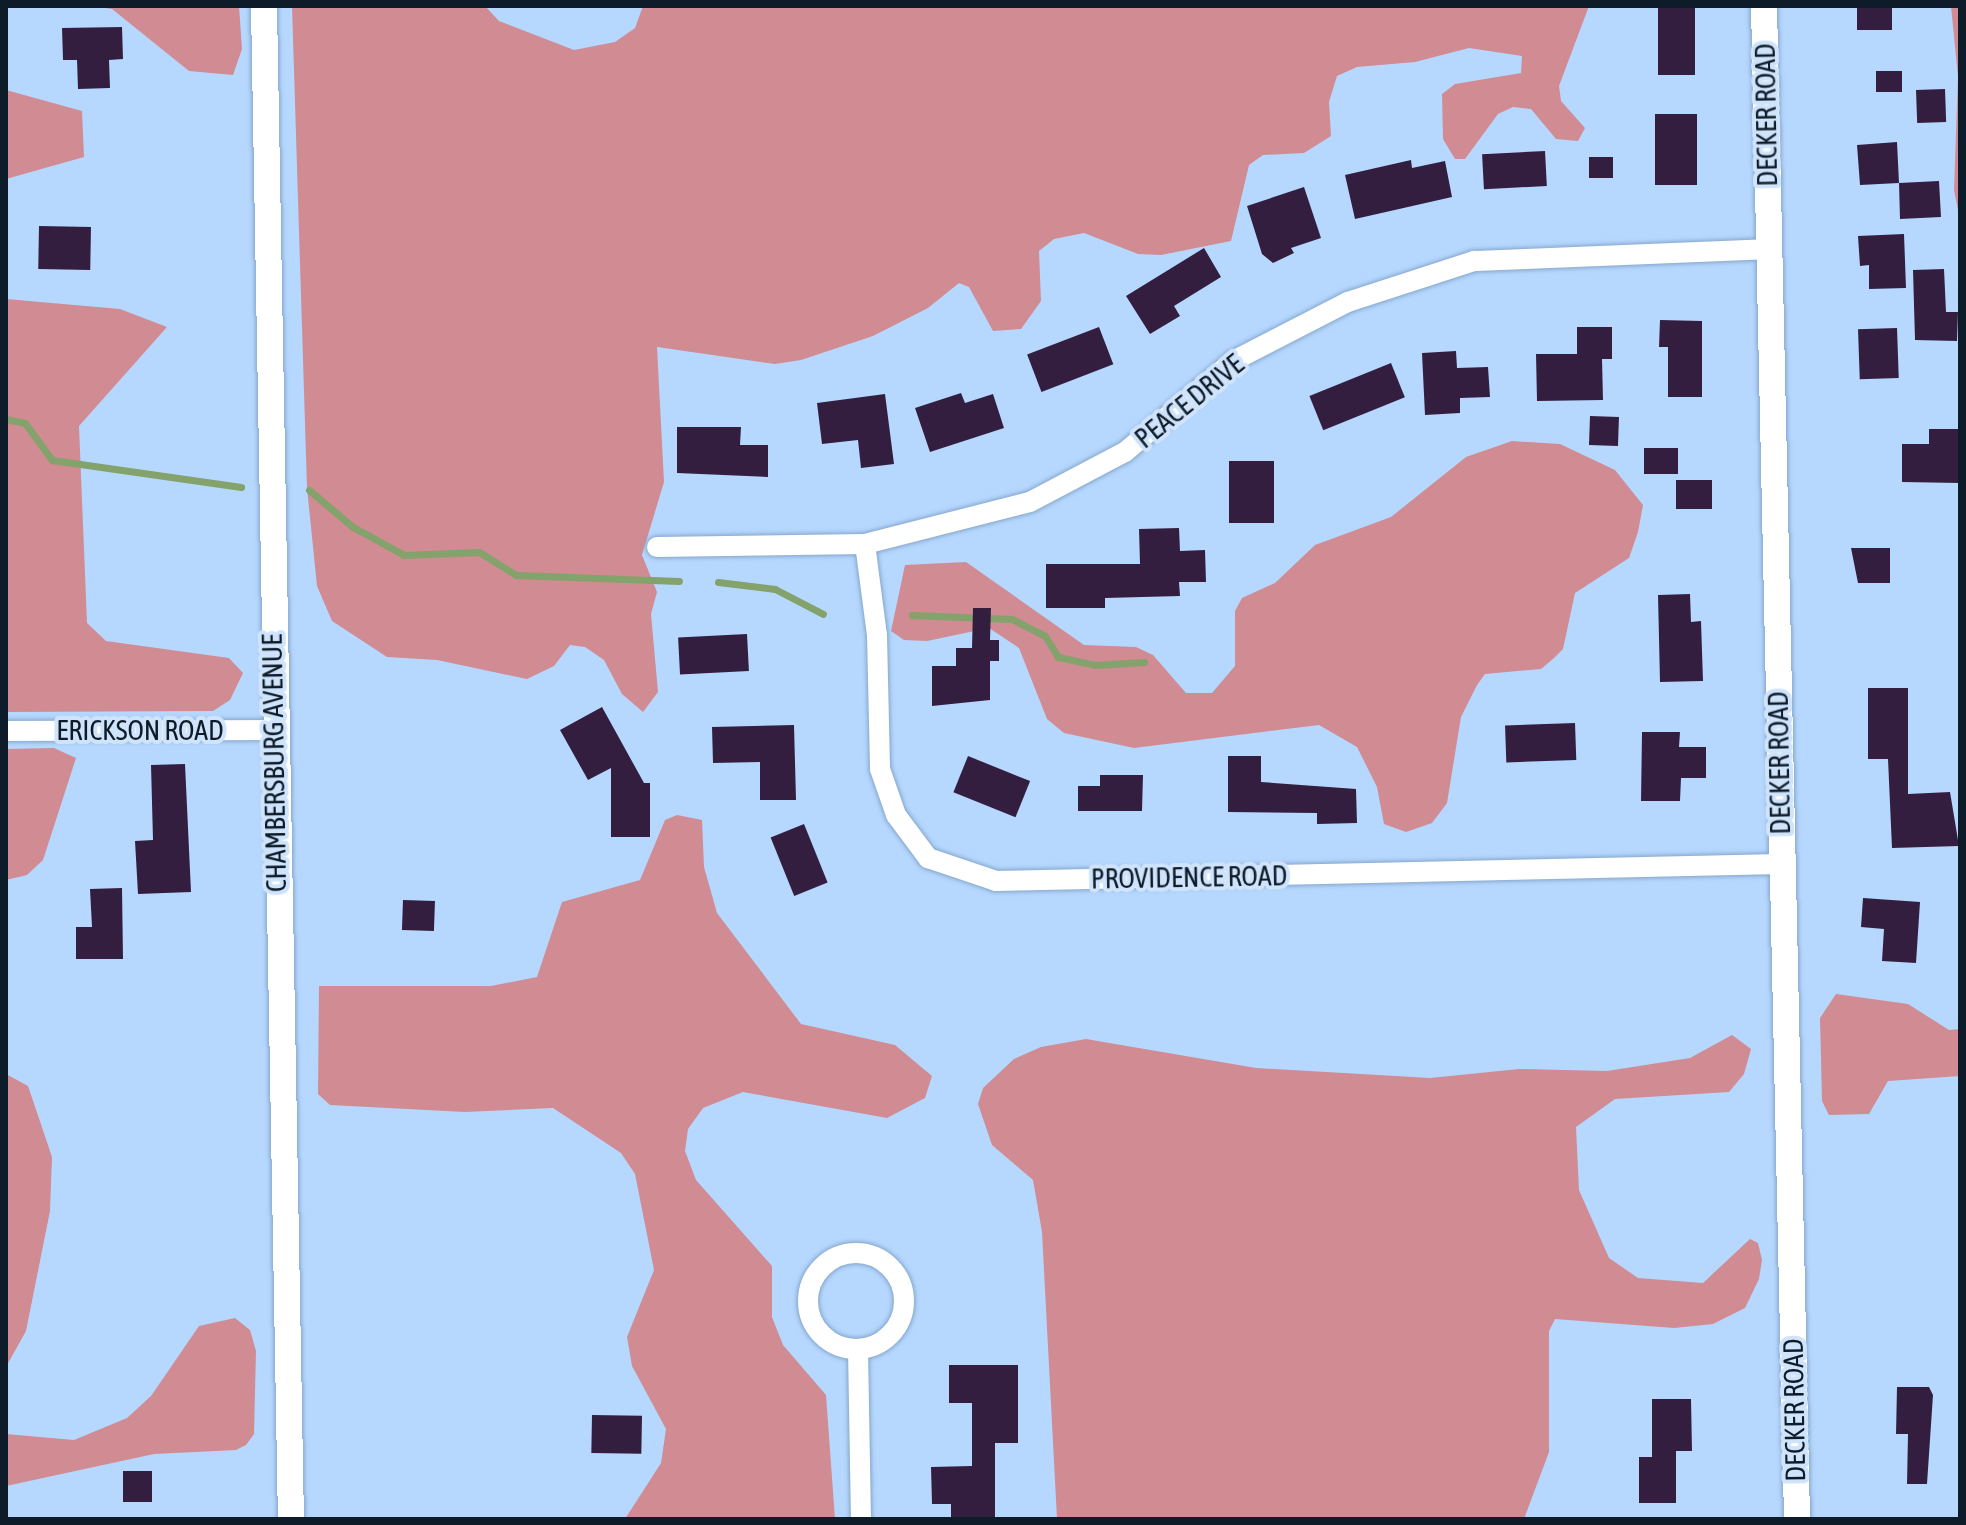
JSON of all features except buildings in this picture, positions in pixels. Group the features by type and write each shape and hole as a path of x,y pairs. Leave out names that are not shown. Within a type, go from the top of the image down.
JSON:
{"street":[{"name":"CHAMBERSBURG AVENUE","path":"264,6 273,730 291,1519"},
{"name":"DECKER ROAD","path":"1764,6 1797,1519"},
{"name":"PEACE DRIVE","path":"657,547 865,544 1030,502 1125,452 1233,361 1376,293 1474,261 1768,249"},
{"name":"PROVIDENCE ROAD","path":"865,544 877,635 880,769 896,815 928,858 996,881 1781,864"},
{"name":"ERICKSON ROAD","path":"6,731 273,730"},
{"path":"858,1252 887,1264 898,1276 904,1308 889,1337 858,1349 818,1330 808,1301 817,1272 842,1254 858,1252"},
{"path":"858,1349 861,1519"}],"shaded area":[{"path":"90,6 239,6 242,49 233,75 189,71 112,9"},
{"path":"292,6 485,6 499,21 574,50 615,42 635,28 643,6 1589,6 1559,86 1561,101 1585,128 1578,141 1556,139 1531,109 1513,107 1498,114 1465,159 1455,159 1443,139 1442,94 1455,84 1521,73 1522,56 1469,48 1415,62 1357,67 1337,76 1329,102 1331,136 1304,153 1263,155 1249,165 1231,241 1161,255 1138,254 1084,233 1054,239 1039,251 1041,301 1021,329 993,331 969,287 959,283 928,308 873,336 801,360 775,364 657,347 664,482 642,555 657,592 651,614 658,692 643,712 622,694 604,660 585,647 570,645 554,666 527,679 437,660 387,657 332,621 317,586 307,488"},
{"path":"1951,6 1960,6 1960,220 1954,190 1958,77"},
{"path":"6,90 82,111 84,157 6,179"},
{"path":"6,299 120,309 167,327 79,426 87,623 106,641 229,658 243,673 230,700 213,711 6,712"},
{"path":"1512,441 1560,444 1615,470 1643,505 1638,532 1629,558 1575,593 1563,649 1554,658 1541,669 1485,674 1461,717 1447,803 1432,823 1406,832 1384,824 1377,787 1357,747 1319,725 1134,748 1064,733 1047,719 1019,648 989,628 927,641 904,640 891,631 905,565 966,562 1084,645 1136,647 1153,655 1186,693 1212,693 1235,666 1235,611 1242,598 1275,583 1315,545 1391,517 1466,457"},
{"path":"54,748 76,758 43,860 27,875 6,880 6,749"},
{"path":"677,815 702,820 704,867 717,913 801,1024 895,1045 932,1076 925,1098 887,1118 743,1092 703,1108 688,1129 685,1151 696,1180 772,1266 772,1317 783,1345 826,1395 835,1519 625,1519 661,1463 666,1429 632,1366 627,1337 654,1270 635,1174 621,1153 553,1108 465,1112 330,1105 318,1094 319,986 491,986 537,977 562,902 640,880 665,820"},
{"path":"1836,994 1908,1004 1949,1030 1960,1029 1960,1076 1888,1081 1869,1114 1829,1115 1822,1101 1820,1018"},
{"path":"1732,1035 1751,1049 1744,1074 1729,1092 1615,1099 1576,1127 1579,1190 1609,1258 1638,1278 1703,1283 1750,1239 1758,1243 1762,1260 1759,1279 1745,1308 1713,1324 1674,1328 1555,1319 1549,1331 1549,1452 1524,1519 1057,1519 1042,1232 1033,1180 992,1145 978,1104 983,1088 1014,1059 1041,1047 1086,1039 1256,1068 1430,1078 1519,1069 1607,1071 1690,1058"},
{"path":"6,1074 28,1086 52,1157 50,1211 26,1331 6,1367"},
{"path":"235,1318 250,1330 256,1351 254,1434 246,1445 236,1450 154,1454 6,1486 6,1434 74,1440 127,1418 151,1396 199,1326"}],"waterway":[{"path":"6,419 25,423 52,460 241,487"},
{"path":"309,490 353,527 404,555 479,552 516,575 679,581"},
{"path":"718,582 775,589 823,614"},
{"path":"912,615 1012,619 1045,636 1058,657 1095,665 1144,662"}]}
